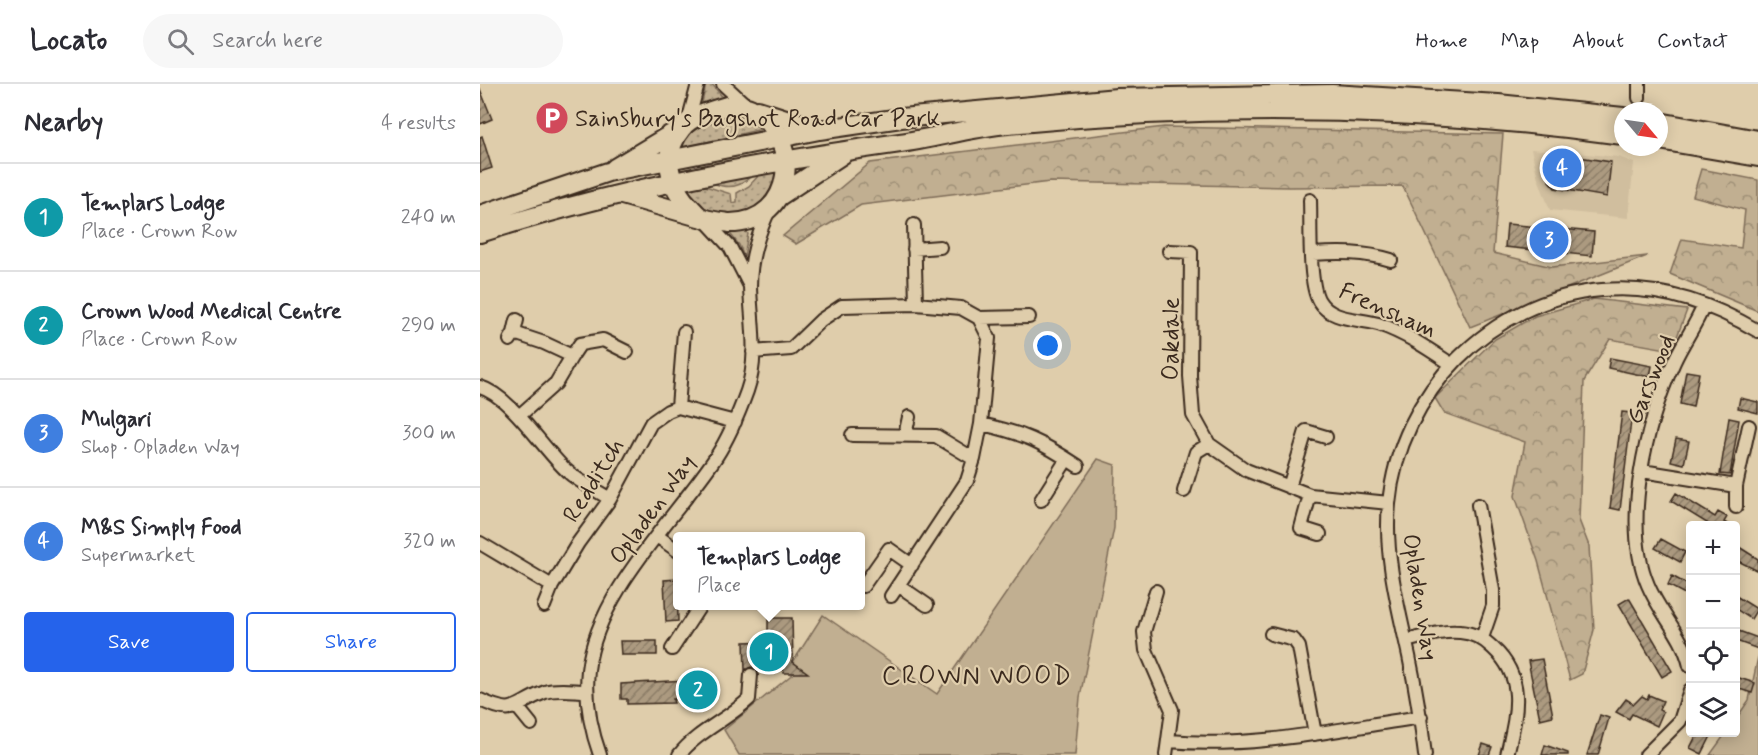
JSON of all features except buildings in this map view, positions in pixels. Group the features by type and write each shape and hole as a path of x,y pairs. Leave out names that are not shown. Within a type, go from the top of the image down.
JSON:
{"highway":[{"path":"480,215 608,172 780,137 901,118 1094,100 1219,95 1390,97 1498,104 1614,116"},
{"path":"749,107 780,137 786,159 787,175 775,200"},
{"path":"608,172 718,108 749,107 819,130"},
{"path":"480,233 621,195 786,159 946,136 1005,124 1222,112 1406,115 1492,120 1614,134"},
{"path":"1668,124 1758,140"},
{"path":"684,126 668,161 673,183 686,203 702,218"},
{"path":"1668,142 1758,157"},
{"path":"621,195 702,218 739,222 755,216 819,168 849,150"}],"street":[{"path":"684,126 698,84"},
{"path":"723,84 749,107"},
{"path":"1639,84 1639,98"},
{"name":"Opladen Way","path":"600,755 587,708 592,650 606,614 657,536 717,455 735,422 748,389 753,352 750,287 755,243 775,200"},
{"name":"Frensham","path":"1311,200 1312,254 1316,293 1320,303 1334,314 1378,324 1416,341 1451,364"},
{"name":"Opladen Way","path":"702,218 730,247 750,287"},
{"path":"914,225 916,304"},
{"path":"914,249 940,247"},
{"name":"Oakdale","path":"1169,251 1191,252 1190,376 1193,415 1209,444 1246,470 1310,495 1389,503"},
{"name":"Frensham","path":"1312,254 1362,254 1391,260"},
{"name":"Opladen Way","path":"1425,755 1421,717 1392,573 1389,503 1394,471 1406,434 1424,400 1451,364 1494,328 1522,312 1582,292 1636,290 1669,294 1704,305 1758,331"},
{"path":"753,352 791,348 821,320 842,306 916,304 961,308 979,318 1029,317"},
{"name":"Garswood","path":"1686,649 1648,585 1636,534 1642,471 1655,406 1704,305"},
{"path":"927,605 895,590 967,481 975,459 981,424 988,338 979,318"},
{"path":"517,320 512,337 544,343 573,356"},
{"path":"684,332 678,407 735,422"},
{"path":"519,416 556,383 580,344 603,340 627,352"},
{"path":"480,387 487,389 519,416 568,472 610,499"},
{"name":"Redditch","path":"544,606 552,586 578,543 610,499 651,423 678,407"},
{"path":"906,435 909,417"},
{"path":"981,424 1021,433 1072,462 1041,500"},
{"path":"1736,507 1736,486 1749,426"},
{"path":"1289,487 1306,431 1326,437"},
{"path":"852,435 936,436 975,459"},
{"path":"1184,491 1196,452 1209,444"},
{"path":"1642,471 1736,486"},
{"path":"1310,495 1301,528 1320,534"},
{"path":"1478,505 1493,590 1493,606 1482,638"},
{"path":"657,536 673,547"},
{"path":"480,543 552,586"},
{"path":"865,583 889,549 912,564"},
{"path":"1156,591 1144,632 1146,650 1172,710 1166,755"},
{"path":"672,649 697,610"},
{"path":"1406,641 1461,632 1482,638 1507,660 1515,686 1517,710 1507,755"},
{"path":"1271,634 1294,640 1299,647 1315,734"},
{"path":"679,755 697,736 734,714 749,699 751,675"},
{"path":"480,700 501,709 518,708 547,691 587,691"},
{"path":"1646,755 1680,721 1686,702"},
{"path":"518,708 531,724"},
{"path":"1168,741 1206,745 1315,734 1421,717"}],"shaded area":[{"path":"1531,149 1619,157 1634,163 1628,218 1550,210 1538,178"}],"green space":[{"path":"706,84 712,84 724,99 705,106 702,103"},
{"path":"726,116 746,119 762,129 681,148 689,135 699,126"},
{"path":"1164,127 1503,134 1493,253 1552,267 1647,256 1470,327 1403,186 1289,187 1050,182 861,205 796,244 783,236 870,163"},
{"path":"1701,169 1758,180 1758,311 1670,274 1682,239 1741,248 1745,210 1693,196"},
{"path":"777,170 772,187 763,201 752,209 738,214 724,215 710,211 684,190 702,185 731,194 732,203 737,202 737,193 749,186 761,173"},
{"path":"751,176 733,186 713,183"},
{"path":"744,228 748,234 744,257 739,245 728,231"},
{"path":"1594,299 1687,310 1672,350 1610,339 1584,381 1579,520 1589,546 1594,630 1582,674 1570,680 1538,561 1515,496 1525,442 1444,413 1435,398 1495,339 1535,316"},
{"path":"1098,459 1115,465 1114,528 1080,697 1075,755 739,755 724,730 795,672 793,662 823,615 937,694"},
{"path":"1758,657 1758,755 1710,755 1723,737 1740,737 1740,713 1749,700"}],"place":[{"name":"Sainsbury's Bagshot Road Car Park","path":"552,118"},
{"name":"M&S Simply Food","path":"1562,168"},
{"name":"Mulgari","path":"1549,240"},
{"name":"Templars Lodge","path":"769,652"},
{"name":"Crown Wood Medical Centre","path":"698,690"}],"district":[{"name":"CROWN WOOD","path":"977,675"}]}
